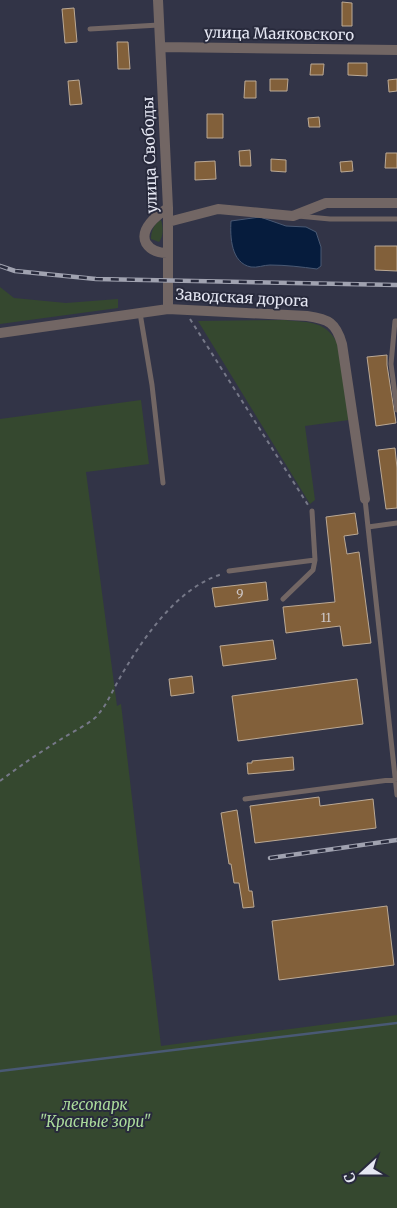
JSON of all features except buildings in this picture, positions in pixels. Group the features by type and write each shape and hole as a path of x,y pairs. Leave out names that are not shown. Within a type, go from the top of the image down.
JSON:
{"street":[{"name":"улица Свободы","path":"158,0 168,208 168,309"},
{"name":"улица Маяковского","path":"161,47 397,50"},
{"path":"168,222 218,209 293,216 326,203 397,203"},
{"path":"168,208 149,224 144,239 153,250 168,254"},
{"name":"Заводская дорога","path":"0,333 168,309 307,316 330,321 338,330 342,344 366,499"}],"lane":[{"path":"90,29 160,25"},
{"path":"293,216 330,219 397,219"},
{"path":"140,312 152,385 163,483"},
{"path":"397,321 395,322 391,364 397,410"},
{"path":"366,499 397,794"},
{"path":"283,599 313,570 315,560 312,511"},
{"path":"368,527 397,522"},
{"path":"229,571 315,560"},
{"path":"245,799 396,779"}],"path":[{"path":"184,309 312,511"},
{"path":"0,781 28,760 95,718 109,700 118,681 152,627 195,588 229,571"}],"green space":[{"path":"161,220 163,231 159,242 151,239 151,236 155,225"},
{"path":"0,287 14,298 66,303 118,299 118,308 0,324"},
{"path":"285,320 317,324 329,331 339,346 349,420 305,426 315,500 310,504 198,321"},
{"name":"лесопарк \"Красные зори\"","path":"141,400 149,464 86,472 117,706 121,704 161,1046 397,1015 397,1208 0,1208 0,419"}],"water":[{"path":"260,217 286,226 306,227 316,232 321,247 321,266 317,269 276,265 251,267 244,265 233,248 231,221"}],"waterway":[{"path":"0,1071 397,1023"}],"railway":[{"path":"0,266 15,271 96,279 397,285"},
{"path":"270,858 397,840"}]}
